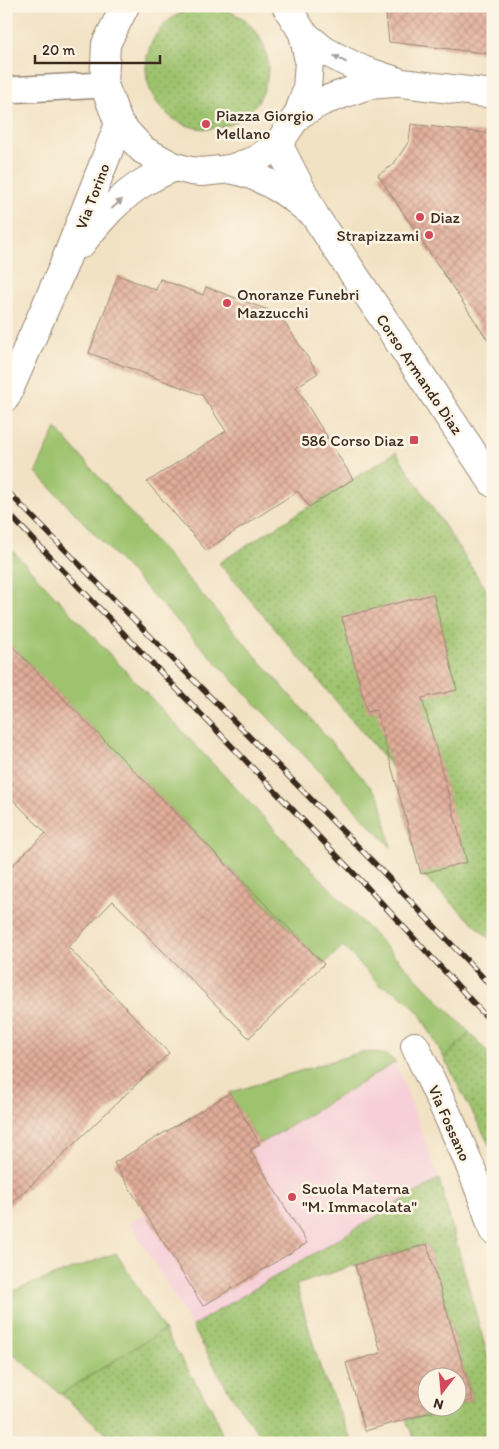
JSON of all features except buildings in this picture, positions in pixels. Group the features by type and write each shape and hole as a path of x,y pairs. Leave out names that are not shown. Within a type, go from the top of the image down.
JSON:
{"main road":[{"path":"124,6 106,44 104,85 119,124 143,150 175,167 191,172 230,170 256,160 278,144 298,115 307,89 309,61 303,34 286,6"},
{"path":"303,34 325,51 344,61 363,70 402,83"},
{"path":"298,115 323,101 368,85 402,83 493,94"},
{"name":"Via Torino","path":"6,397 63,267 119,124"},
{"name":"Corso Armando Diaz","path":"278,144 315,216 493,483"},
{"name":"Via Torino","path":"63,267 93,229 117,203 144,182 175,167"},
{"name":"Corso Armando Diaz","path":"230,170 245,172 280,188 315,216"},
{"name":"Via Fossano","path":"415,1046 469,1165 493,1230"}],"lane":[{"path":"6,90 104,85"}],"shaded area":[{"name":"Scuola Materna \"M. Immacolata\"","path":"396,1062 439,1179 192,1326 130,1223"}],"green space":[{"path":"207,7 231,11 250,25 264,44 268,68 264,92 250,111 231,125 207,129 183,125 164,111 150,92 146,68 150,44 164,25 183,11"},
{"path":"56,428 380,798 391,847 36,472"},
{"path":"396,452 493,600 493,942 421,874 392,767 219,563"},
{"path":"6,544 357,917 470,1033 444,1058 420,1014 410,1003 397,992 380,985 343,946 324,964 6,640"},
{"path":"470,1033 493,1058 493,1152 444,1058"},
{"path":"373,1052 386,1055 396,1062 260,1144 229,1093 358,1053"},
{"path":"439,1179 493,1376 493,1443 416,1443 406,1420 420,1416 466,1416 466,1402 473,1400 466,1376 466,1366 463,1366 427,1244 296,1285 321,1370 350,1437 355,1443 265,1443 231,1395 192,1326"},
{"path":"116,1253 164,1330 61,1394 11,1352 6,1354 6,1296 10,1292"},
{"path":"164,1330 213,1411 227,1443 117,1443 61,1394"}],"railway":[{"path":"6,490 381,870 493,988"},
{"path":"6,511 366,886 493,1024"}],"place":[{"name":"Piazza Giorgio Mellano","path":"206,124"},
{"name":"Diaz","path":"420,217"},
{"name":"Strapizzami","path":"429,235"},
{"name":"Onoranze Funebri Mazzucchi","path":"227,303"},
{"name":"586 Corso Diaz","path":"414,440"},
{"name":"Scuola Materna \"M. Immacolata\"","path":"292,1197"}]}
